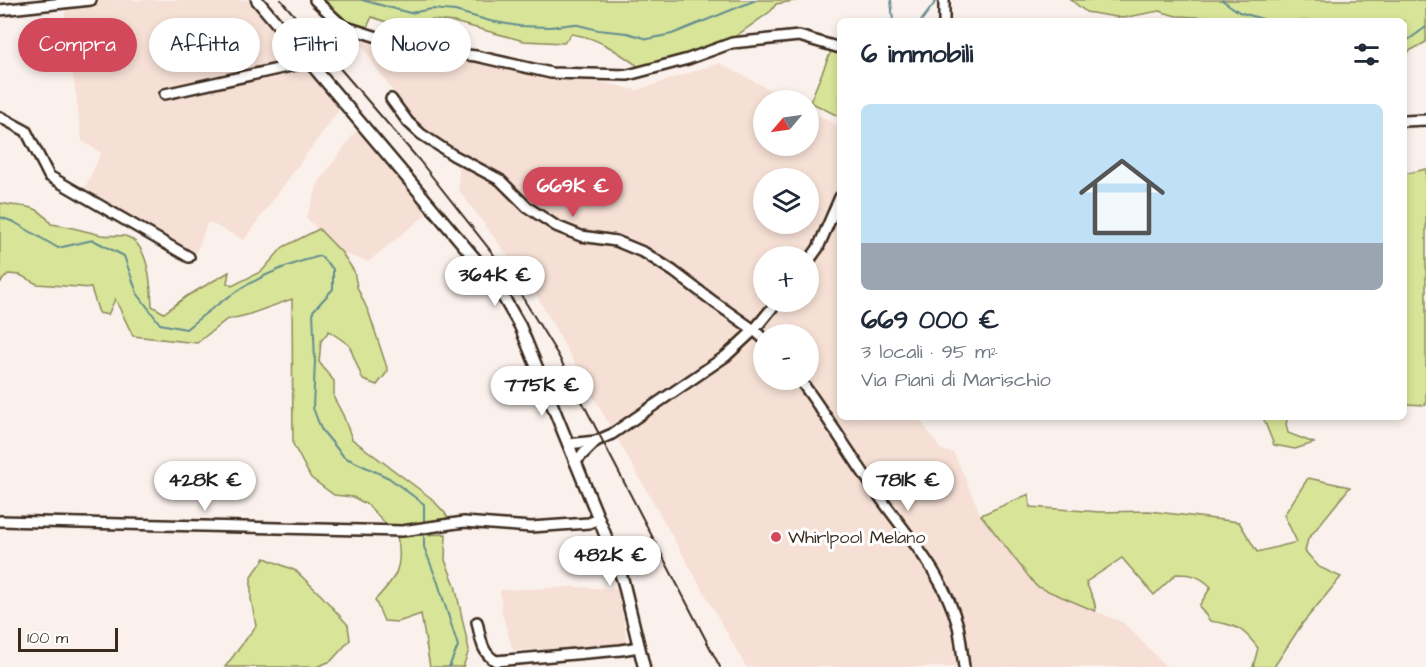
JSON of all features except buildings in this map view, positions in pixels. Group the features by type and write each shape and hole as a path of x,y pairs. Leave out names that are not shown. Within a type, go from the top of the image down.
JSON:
{"main road":[{"path":"256,0 272,19"},
{"path":"317,72 494,281 508,301 623,581 644,667"}],"street":[{"path":"0,10 91,0"},
{"path":"315,0 343,26 415,49 476,56 551,74 628,75 688,59 732,43 799,36 837,47"},
{"path":"945,2 945,18"},
{"path":"165,94 272,70"},
{"path":"391,99 420,134 500,180 527,207 556,226 581,236 616,241 645,253 753,329"},
{"path":"0,117 26,131 49,176 189,257"},
{"path":"1407,121 1426,120"},
{"path":"819,246 837,203"},
{"path":"759,324 769,312"},
{"path":"568,444 596,441 612,434 726,356 753,331"},
{"path":"807,390 938,577 958,627 964,667"},
{"path":"575,462 596,441"},
{"path":"0,521 411,530 464,522 531,527 589,523 599,519"},
{"path":"477,622 484,651 496,661 522,663 639,647"}],"shaded area":[{"path":"63,0 249,0 272,27 272,72 311,72 341,107 244,240 208,222 195,256 85,188 101,153 82,141 73,72 137,72 137,18 65,18"},
{"path":"359,36 371,40 371,59 359,41"},
{"path":"471,59 536,68 637,90 719,63 771,90 753,90 753,156 819,156 819,115 837,125 837,420 920,420 941,450 954,453 981,515 1036,586 1124,623 1167,667 746,667 535,293 458,189 460,154 412,120 380,72 471,72"},
{"path":"357,129 428,213 368,262 342,253 306,218 319,182"},
{"path":"573,587 619,589 627,644 513,651 502,614 500,590"}],"green space":[{"path":"316,0 800,0 776,4 771,11 733,38 664,62 639,67 607,46 590,38 571,34 564,43 524,41 471,27 471,18 372,17 367,27 359,25 359,18 340,18"},
{"path":"1071,0 1426,0 1426,42 1407,52 1407,18 1219,18 1176,16 1159,11 1122,18 1086,12"},
{"path":"831,51 837,53 837,116 819,106 819,90 815,90"},
{"path":"1426,169 1426,405 1407,404 1407,173"},
{"path":"0,203 34,209 51,224 101,235 125,236 133,240 144,256 147,266 152,306 164,313 187,296 229,272 227,283 232,286 262,271 283,247 319,229 342,253 354,271 357,287 369,313 388,371 377,385 363,380 349,345 329,331 321,341 319,362 334,381 334,398 352,439 431,498 449,520 388,526 368,505 353,497 334,495 311,478 293,444 292,299 226,320 197,343 133,336 115,299 108,315 99,313 91,288 37,284 20,275 8,274 0,283"},
{"path":"1264,420 1287,420 1288,433 1314,443 1295,449 1274,445"},
{"path":"1308,478 1350,487 1308,539 1305,551 1319,567 1341,577 1302,624 1274,667 1253,667 1258,648 1247,635 1238,628 1210,621 1199,606 1211,587 1203,580 1191,575 1176,574 1154,595 1122,558 1086,582 1094,600 1095,611 1036,586 981,515 1029,494 1030,507 1100,512 1149,511 1239,522 1257,552 1297,542 1284,515"},
{"path":"446,534 445,560 455,585 469,650 463,667 430,667 421,614 398,622 384,621 375,600 393,578 399,564 397,536"},
{"path":"265,558 296,571 348,625 350,640 331,661 316,667 225,667 256,626 251,599 251,577"}],"waterway":[{"path":"362,0 410,13 432,9 455,11 519,26 550,27 574,24 648,39 672,34 756,0"},
{"path":"891,0 893,18"},
{"path":"923,18 937,0"},
{"path":"1222,0 1239,12 1259,18"},
{"path":"1407,41 1426,27"},
{"path":"0,217 14,222 58,248 93,240 124,256 137,293 160,324 186,329 248,284 282,268 320,256 333,269 333,289 313,311 315,361 313,408 321,429 344,457 389,478 424,504 424,524"},
{"path":"424,530 424,547 458,646 449,667"}],"railway":[{"path":"281,0 419,160 505,269 558,355 720,667"}],"place":[{"name":"Whirlpool Melano","path":"776,537"}]}
